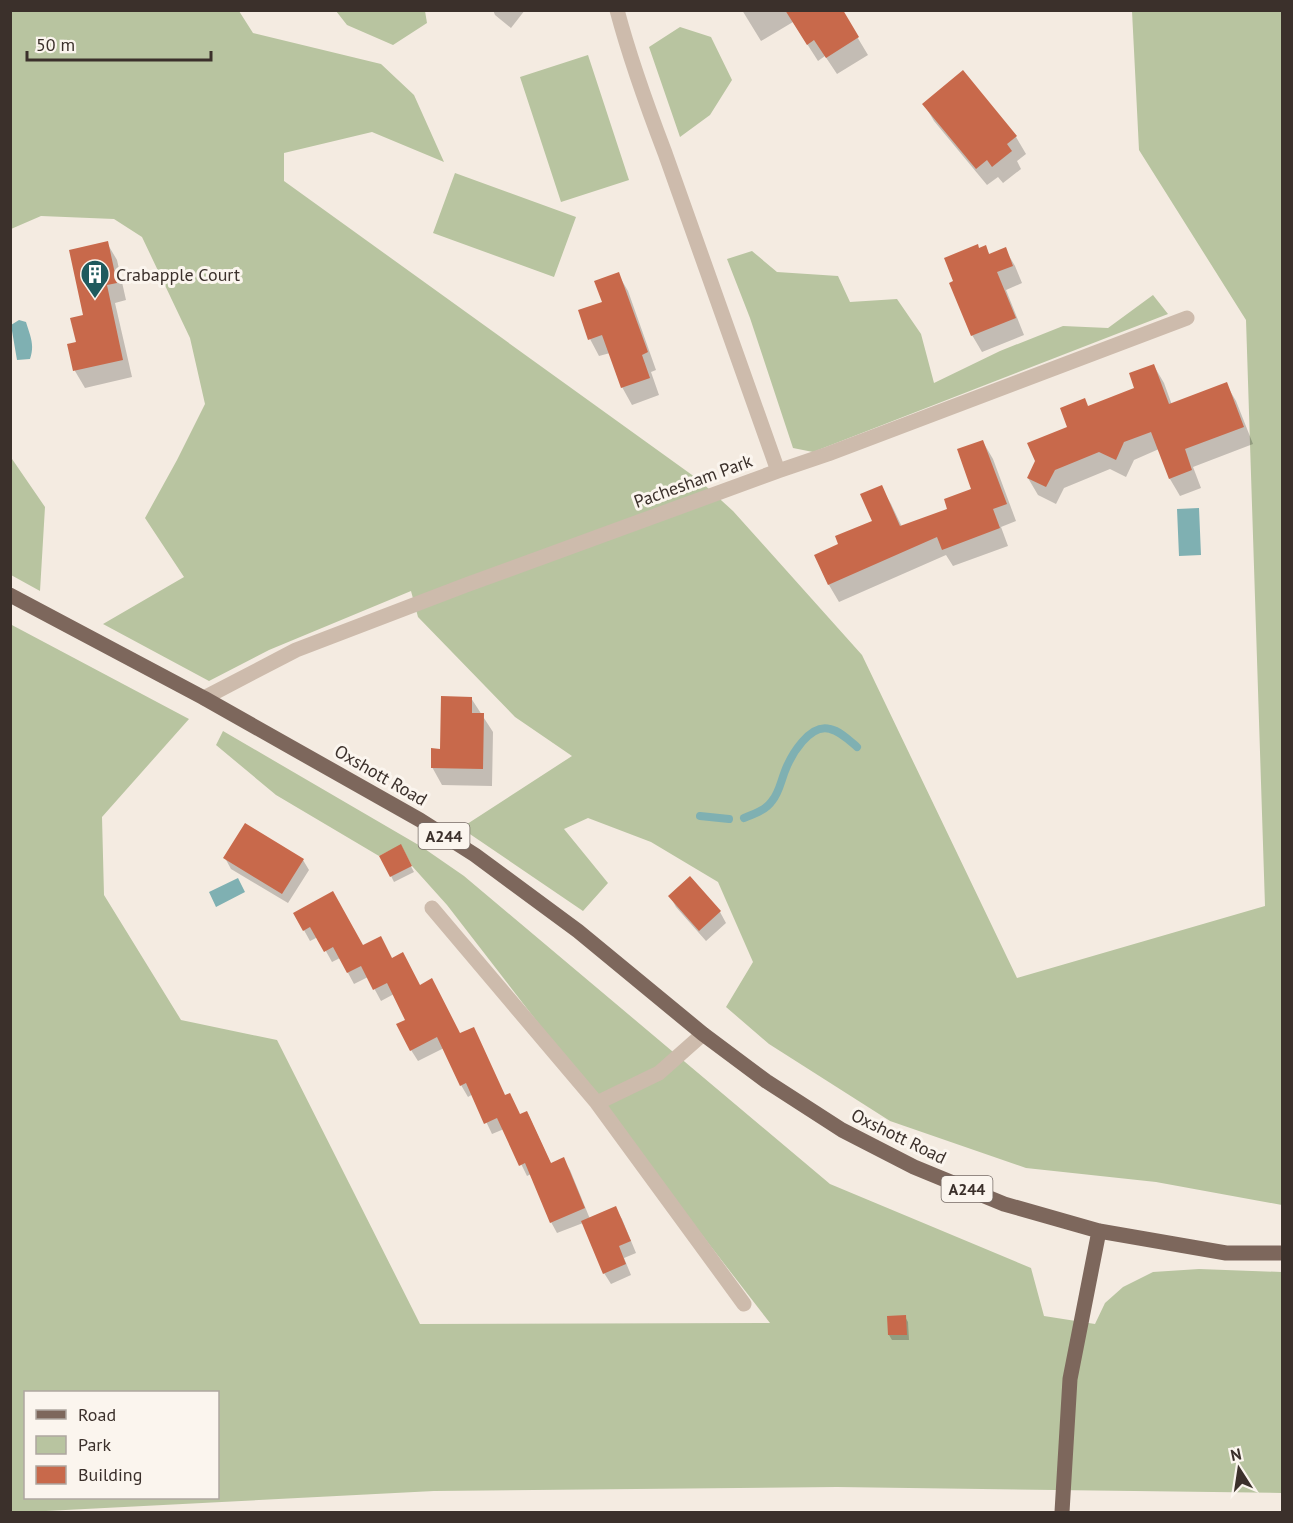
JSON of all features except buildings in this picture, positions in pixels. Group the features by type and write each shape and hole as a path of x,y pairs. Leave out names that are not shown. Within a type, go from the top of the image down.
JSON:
{"main road":[{"name":"Oxshott Road","path":"10,595 204,698 420,820 475,855 578,932 703,1034 766,1081 833,1124 914,1167 1004,1204 1099,1231 1226,1253 1282,1253"},
{"path":"1062,1512 1072,1368 1099,1231"}],"street":[{"name":"Pachesham Park","path":"204,698 296,650 778,471 650,113 617,10"},
{"path":"778,471 1187,318"},
{"path":"432,908 597,1103 744,1304"},
{"path":"597,1103 659,1073 703,1034"}],"green space":[{"path":"11,11 239,11 253,33 381,64 414,95 444,162 372,132 284,153 284,181 699,480 733,511 862,655 1017,978 1265,906 1246,320 1139,150 1132,11 1282,11 1282,1205 1156,1182 1026,1168 890,1121 769,1044 726,1007 753,962 718,882 651,842 588,818 564,829 608,883 583,911 461,828 572,756 515,717 418,617 411,591 269,650 209,681 103,624 184,577 145,518 205,404 190,338 142,237 114,219 41,216 11,229"},
{"path":"336,11 425,11 427,23 393,45 347,25"},
{"path":"680,27 711,37 732,80 710,115 680,137 649,47"},
{"path":"588,55 629,180 561,202 520,77"},
{"path":"455,173 576,217 554,277 433,233"},
{"path":"752,251 777,272 838,276 850,302 897,299 921,334 934,383 1000,351 1063,326 1108,328 1153,295 1168,314 813,452 793,448 750,318 727,259"},
{"path":"10,456 45,507 40,591 11,575"},
{"path":"10,624 189,719 102,817 104,895 181,1020 277,1040 420,1324 770,1323 447,905 412,866 401,845 379,856 276,795 216,745 223,731 422,847 464,876 830,1184 1031,1268 1044,1316 1095,1324 1105,1303 1123,1287 1153,1272 1199,1269 1282,1272 1282,1493 837,1487 434,1491 11,1512"}],"water":[{"path":"19,320 26,322 30,336 32,349 30,359 17,360 11,325"},
{"path":"1199,508 1201,555 1179,556 1177,509"},
{"path":"238,878 245,892 216,907 209,892"}],"waterway":[{"path":"744,818 769,804 776,794 792,757 802,742 815,731 823,728 834,730 857,747"},
{"path":"700,816 729,819"}],"place":[{"name":"Crabapple Court","path":"95,300"}]}
